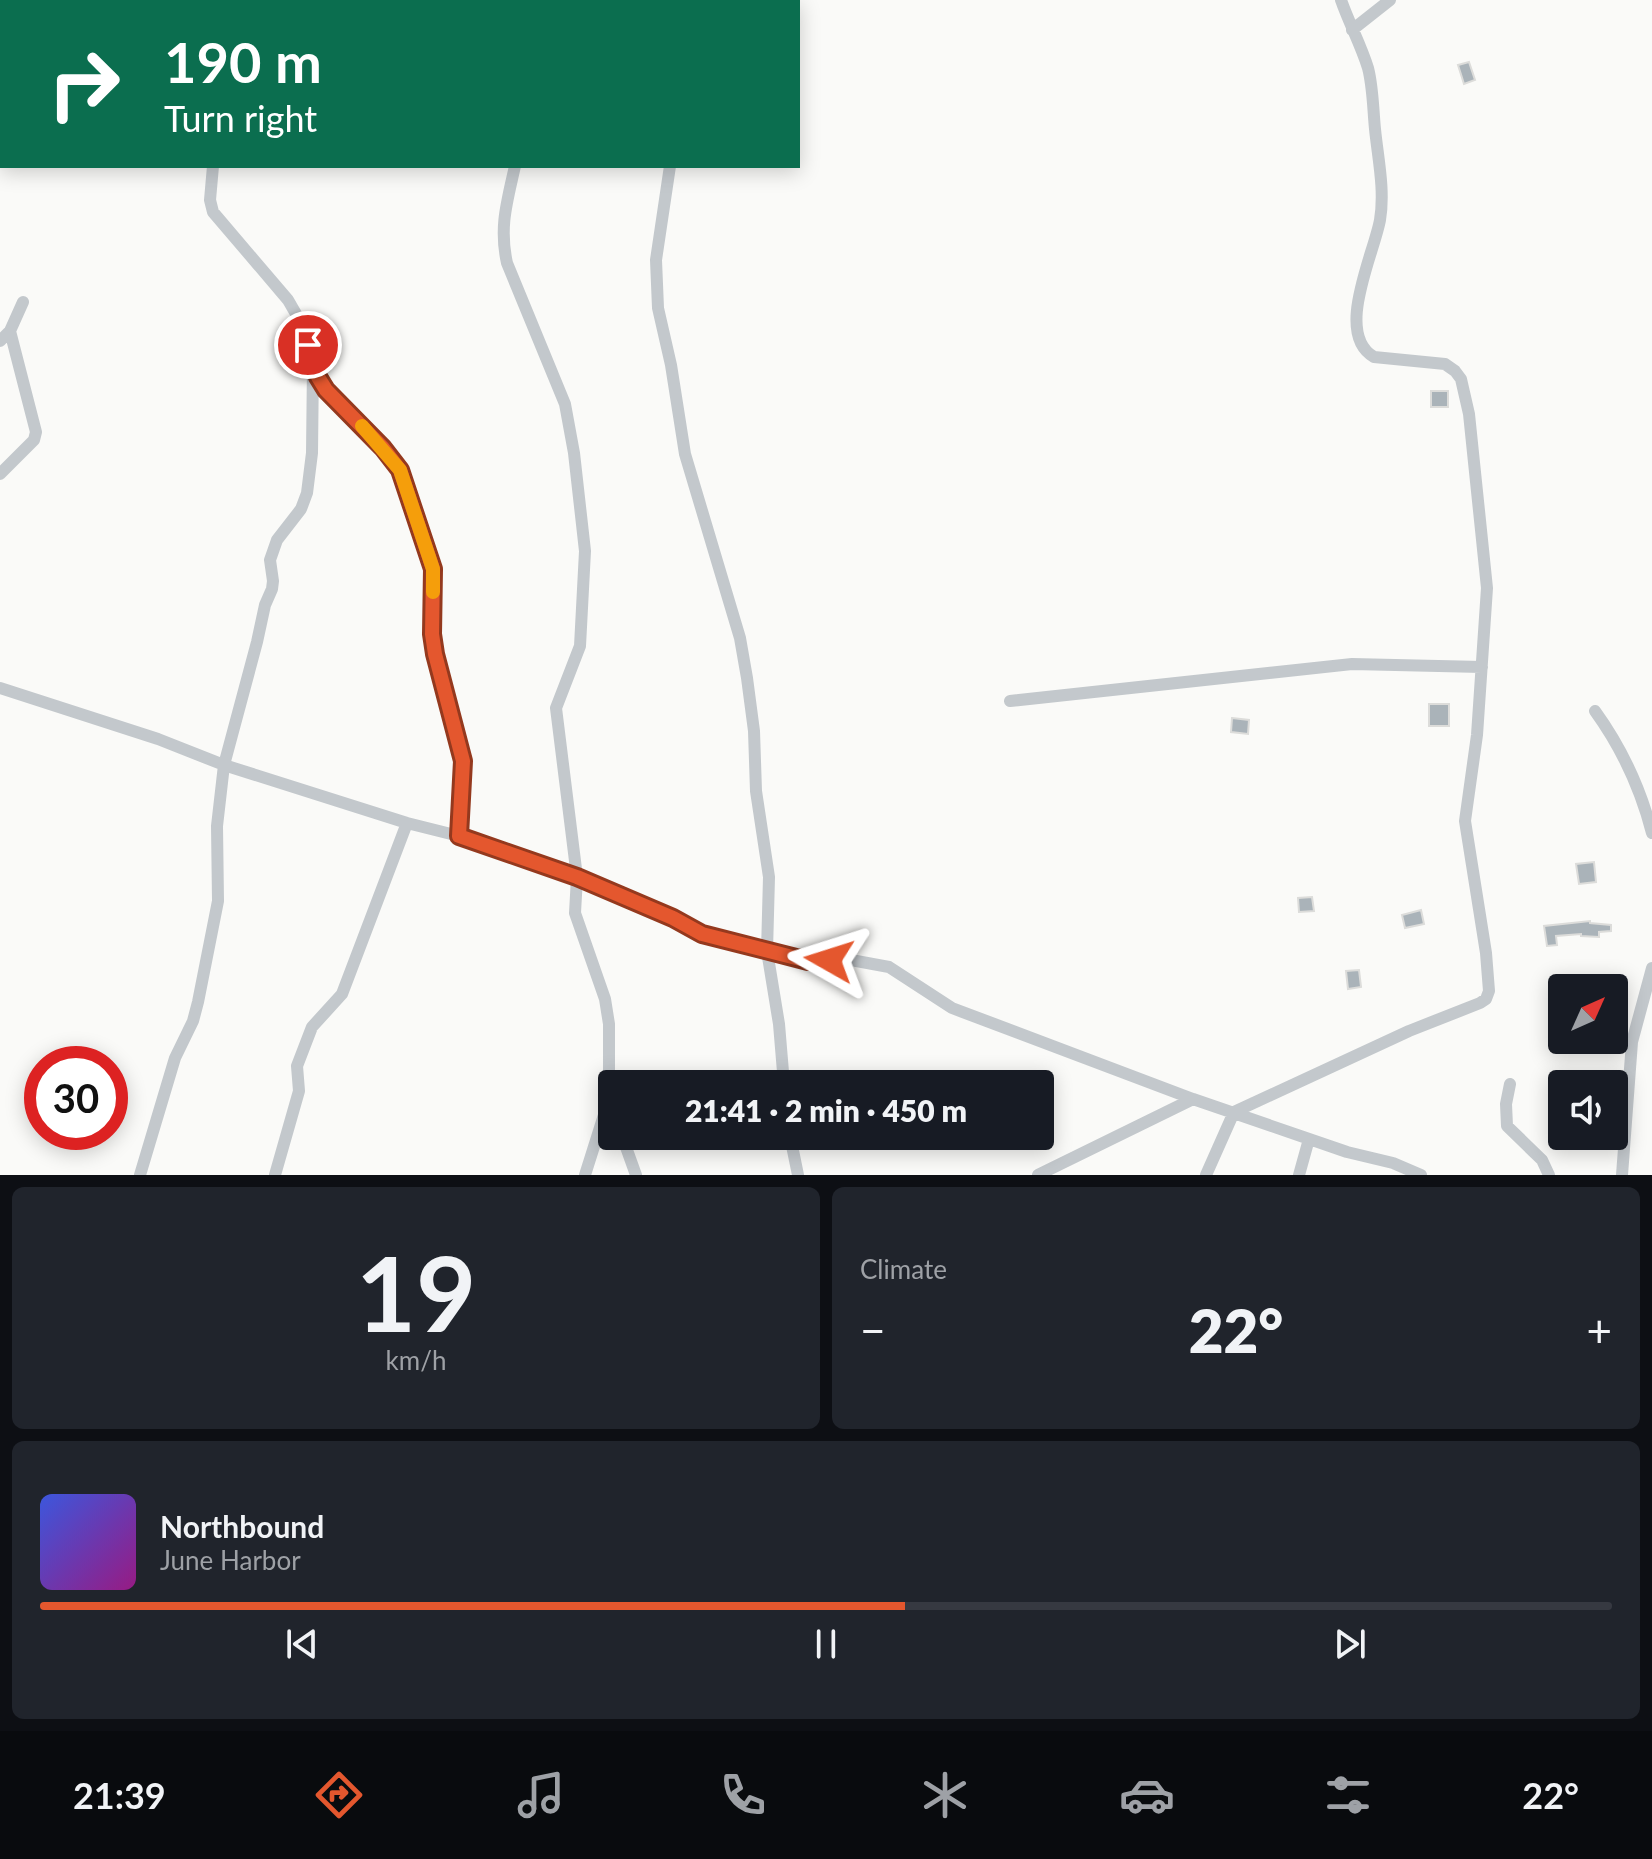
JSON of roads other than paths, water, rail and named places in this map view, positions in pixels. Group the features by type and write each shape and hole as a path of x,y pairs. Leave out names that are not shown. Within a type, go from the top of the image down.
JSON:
{"street":[{"path":"1206,1175 1234,1112 1486,999 1489,991 1486,953 1465,826 1487,588 1469,414 1461,379 1445,364 1374,357 1361,344 1356,324 1357,304 1380,218 1382,186 1370,77 1341,0"},
{"path":"1352,30 1390,0"},
{"path":"213,168 210,200 213,212 288,300 303,326 313,363 326,390 383,448 400,470 433,569 432,634 435,654 463,761 459,836"},
{"path":"515,168 502,222 503,243 507,263 565,404 585,551 580,646 556,708 577,877 575,913 605,999 610,1070"},
{"path":"670,168 656,260 658,308 671,365 685,454 740,638 747,678 754,731 756,791 769,877 767,951 783,1070"},
{"path":"0,341 10,331 23,302"},
{"path":"0,474 34,440 36,432 10,331"},
{"path":"140,1175 175,1058 193,1021 198,1002 218,901 217,826 224,765 265,605 272,589 270,560 277,540 301,509 307,493 312,453 313,363"},
{"path":"1010,701 1352,664 1482,667"},
{"path":"0,688 158,739 224,765 407,823 459,836 577,877 673,918 699,933 808,961 851,960 889,967 952,1008 1193,1099 1309,1139 1393,1163 1421,1175"},
{"path":"1595,711 1613,739 1641,796 1652,833"},
{"path":"275,1175 299,1091 297,1066 312,1027 342,994 407,823"},
{"path":"1622,1175 1632,1042 1652,968"},
{"path":"1510,1084 1506,1104 1507,1126 1542,1160 1549,1175"},
{"path":"1038,1175 1193,1099"},
{"path":"585,1175 598,1139"},
{"path":"1299,1175 1309,1139"},
{"path":"627,1150 636,1175"},
{"path":"793,1150 798,1175"}]}
